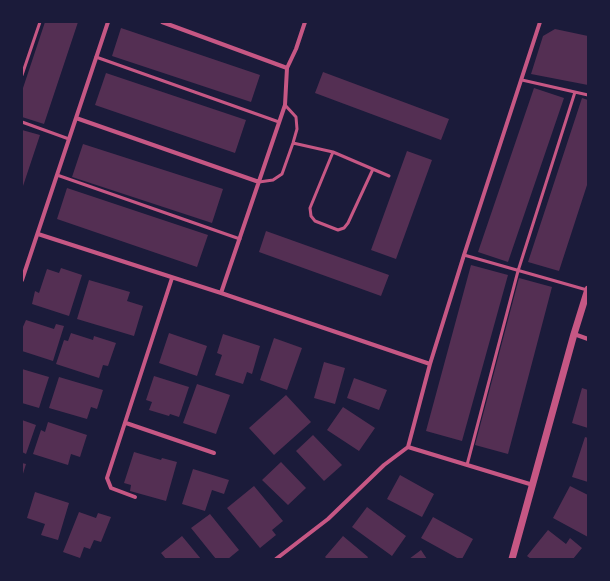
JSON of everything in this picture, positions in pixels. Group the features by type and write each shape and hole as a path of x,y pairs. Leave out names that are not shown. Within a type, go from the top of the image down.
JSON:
{"street":[{"path":"22,280 108,22"},
{"path":"162,22 287,68"},
{"path":"221,293 285,104 287,68 296,49 305,22"},
{"path":"276,559 328,520 384,465 408,447 430,364 540,22"},
{"path":"76,118 259,182"},
{"path":"38,234 221,293 430,364"},
{"path":"135,496 111,488 107,478 172,278"},
{"path":"512,559 574,334 588,290"},
{"path":"574,334 588,339"},
{"path":"126,423 214,453"},
{"path":"408,447 533,484"}],"lane":[{"path":"22,75 40,22"},
{"path":"96,57 279,122"},
{"path":"522,80 588,95"},
{"path":"467,465 518,271 575,92"},
{"path":"259,182 273,180 282,174 293,143 297,130 296,116 285,104"},
{"path":"22,122 69,139"},
{"path":"293,143 333,152 389,176"},
{"path":"333,152 310,208 311,216 315,221 338,230 344,228 348,223 373,169"},
{"path":"57,175 240,239"},
{"path":"464,255 588,290"}],"building":[{"path":"45,22 78,22 44,124 22,117 22,91"},
{"path":"121,28 260,75 251,102 112,56"},
{"path":"555,29 588,36 588,85 531,74 543,36"},
{"path":"323,72 449,119 441,140 315,93"},
{"path":"106,73 246,120 235,153 95,105"},
{"path":"534,88 564,98 508,262 478,252"},
{"path":"582,98 588,100 588,182 559,271 528,262"},
{"path":"22,130 40,135 22,189"},
{"path":"83,144 223,189 212,223 72,177"},
{"path":"407,151 432,160 396,259 371,250"},
{"path":"67,188 208,235 197,267 57,219"},
{"path":"266,231 389,275 381,296 259,252"},
{"path":"471,265 508,275 462,441 426,431"},
{"path":"61,268 82,275 69,316 32,304 35,291 39,293 47,269 59,273"},
{"path":"519,278 552,287 508,454 475,445"},
{"path":"89,280 130,292 127,301 143,306 134,336 77,319"},
{"path":"26,320 54,329 56,324 64,326 53,361 22,351 22,329"},
{"path":"71,333 93,340 94,336 116,343 108,366 103,365 99,378 56,364 64,340 68,341"},
{"path":"169,333 207,346 197,376 159,363"},
{"path":"223,334 260,346 252,374 247,372 243,384 215,375 222,355 217,353"},
{"path":"274,338 302,348 287,390 260,380"},
{"path":"324,362 345,368 335,404 314,398"},
{"path":"22,369 49,377 39,408 22,403"},
{"path":"154,376 189,387 179,417 170,414 169,416 149,410 152,402 146,400"},
{"path":"59,377 103,390 97,409 91,407 87,419 49,408"},
{"path":"354,378 387,390 379,410 347,398"},
{"path":"197,384 230,395 216,434 183,423"},
{"path":"582,388 588,390 588,428 572,423"},
{"path":"286,395 311,422 274,455 249,428"},
{"path":"343,407 375,428 359,451 327,430"},
{"path":"22,420 36,425 26,454 22,452"},
{"path":"48,422 87,435 80,457 71,454 68,465 33,454 41,430 45,432"},
{"path":"313,435 342,465 324,481 296,451"},
{"path":"585,437 588,438 588,482 572,477"},
{"path":"134,452 161,460 162,458 177,462 166,501 130,491 131,485 124,483"},
{"path":"281,462 306,488 288,505 262,480"},
{"path":"22,463 26,464 22,477"},
{"path":"193,469 229,480 224,494 212,490 205,511 182,504"},
{"path":"400,475 434,494 422,517 387,499"},
{"path":"254,486 283,521 272,530 276,535 260,548 227,508"},
{"path":"570,486 588,495 588,537 553,518"},
{"path":"35,492 69,503 58,540 41,535 45,524 27,518"},
{"path":"367,507 406,536 392,556 352,527"},
{"path":"79,512 96,518 98,513 111,517 101,542 94,540 90,549 84,547 80,558 63,552"},
{"path":"210,514 239,550 228,559 216,559 191,528"},
{"path":"433,517 473,539 462,559 459,559 421,538"},
{"path":"548,530 566,544 570,538 582,548 573,559 531,559 527,556"},
{"path":"182,536 201,559 166,559 161,553"},
{"path":"343,536 368,557 367,559 327,559 325,557"},
{"path":"421,550 427,559 409,559"}]}
